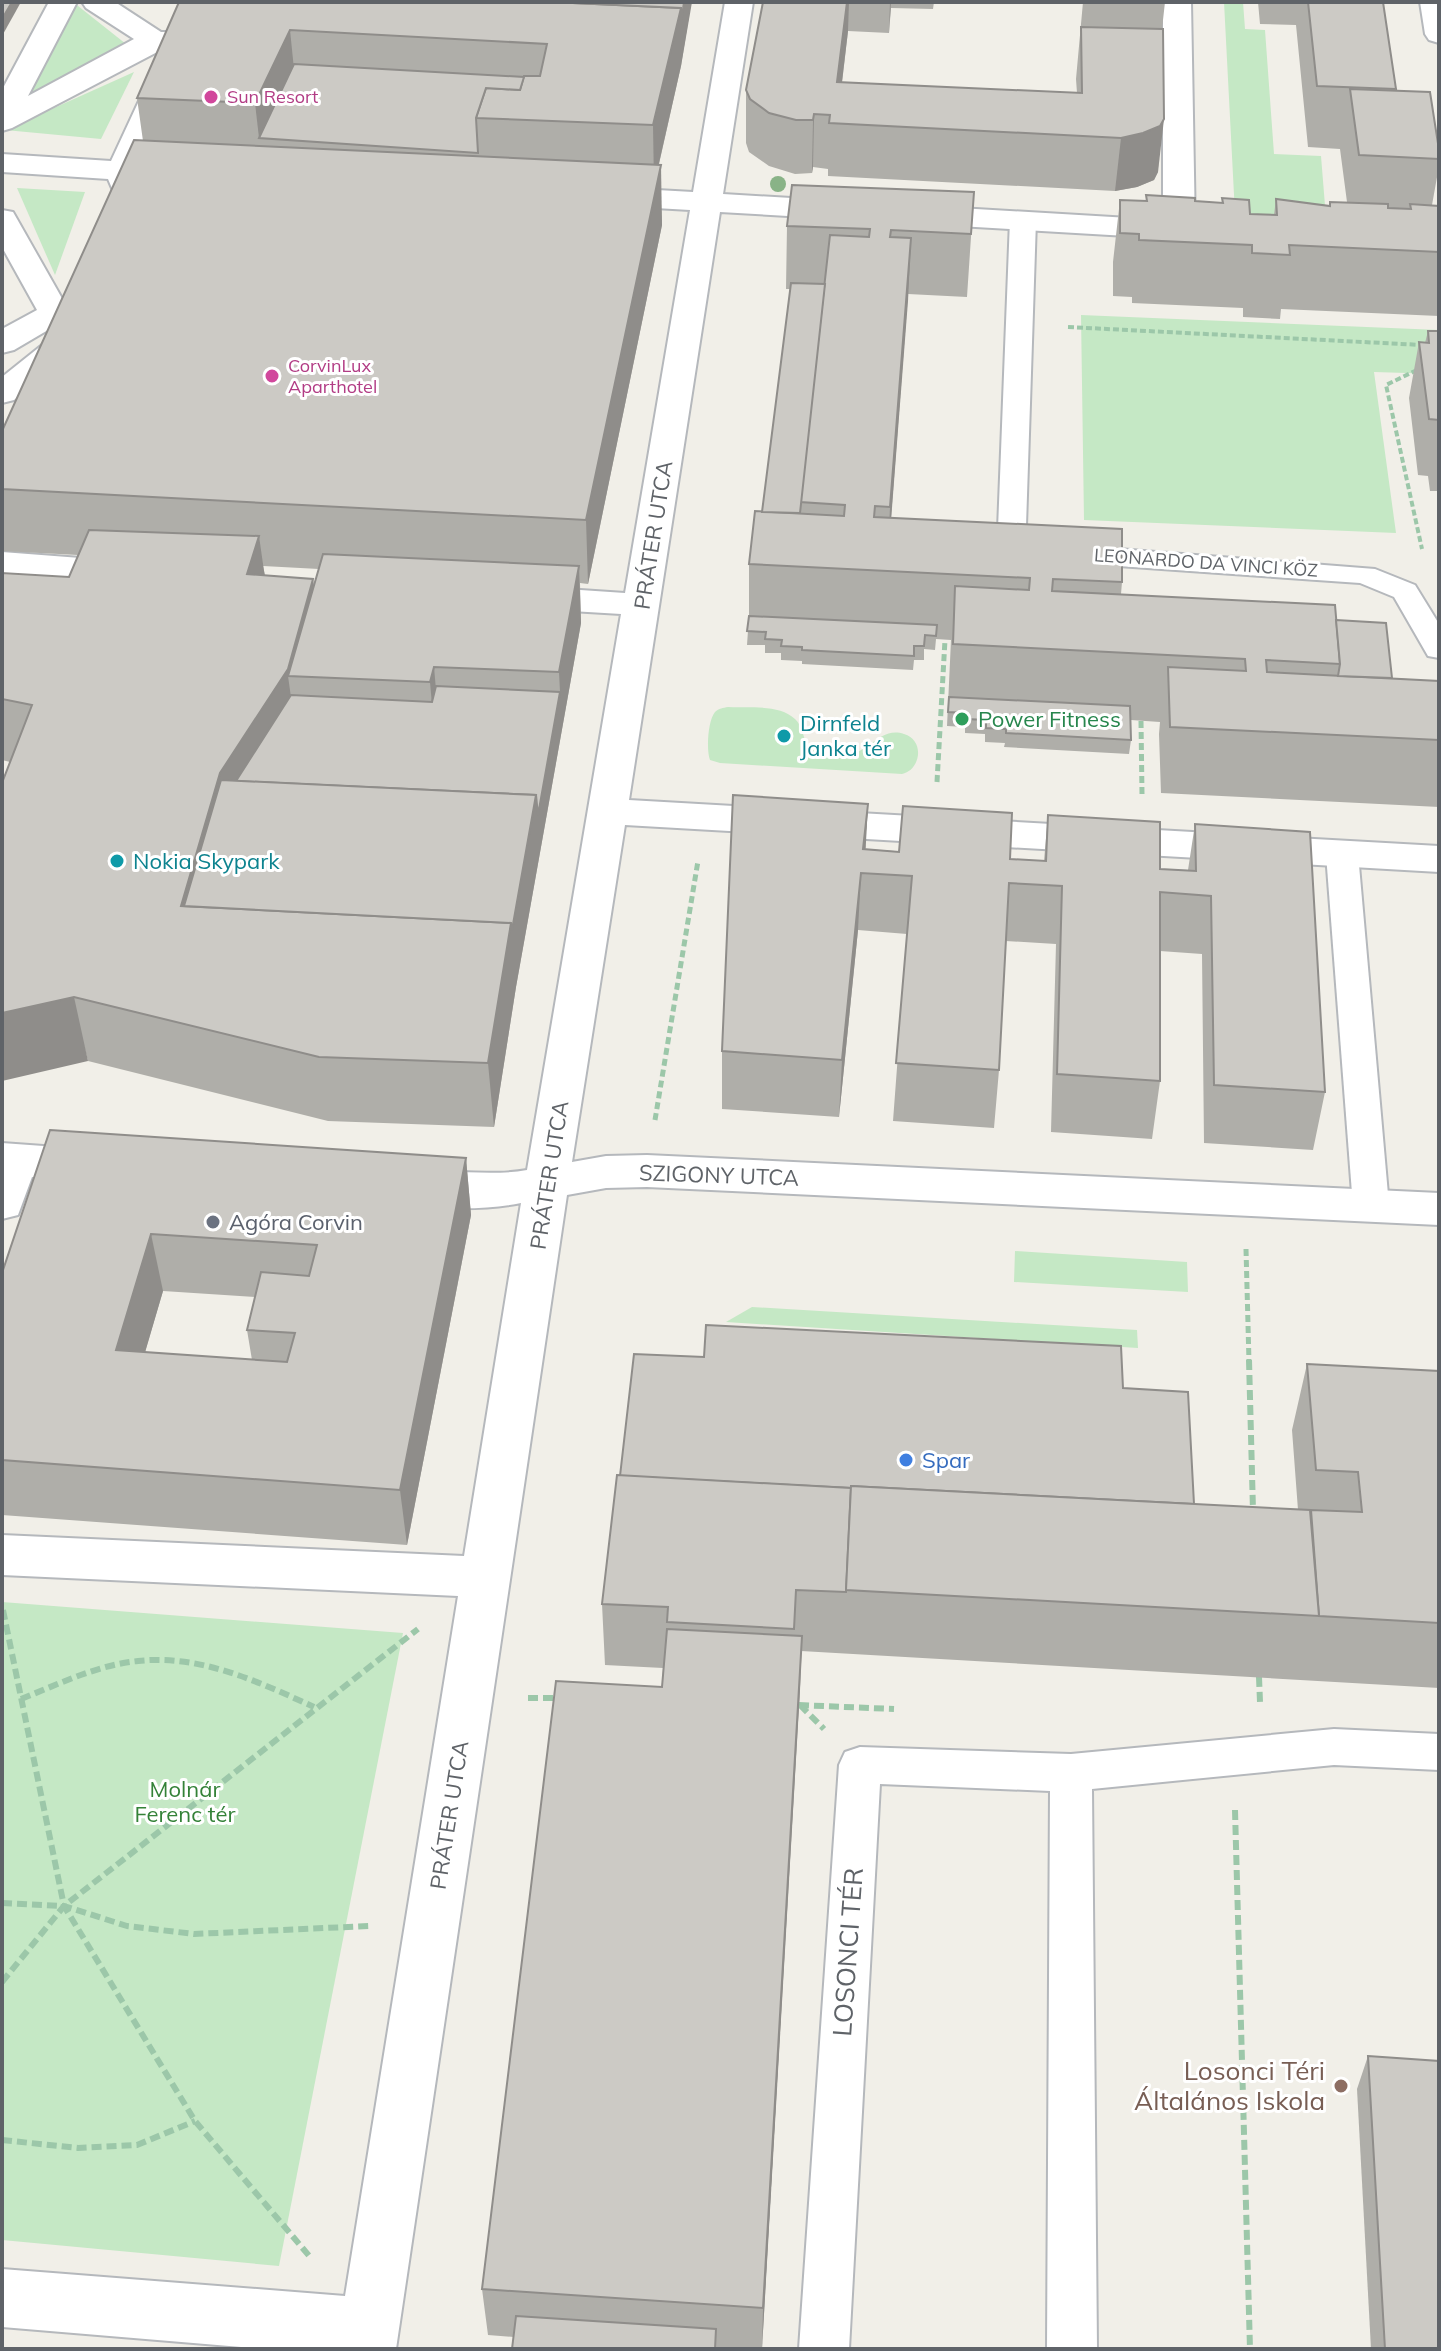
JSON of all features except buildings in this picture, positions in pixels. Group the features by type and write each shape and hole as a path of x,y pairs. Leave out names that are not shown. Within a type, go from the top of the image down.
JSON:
{"street":[{"path":"2,120 63,2"},
{"path":"96,2 168,41"},
{"path":"117,227 130,199 121,171 168,41 199,2"},
{"name":"PRÁTER UTCA","path":"368,2338 547,1182 739,2"},
{"path":"581,195 1194,231 1177,2"},
{"path":"1434,2 1439,34"},
{"path":"2,120 168,41"},
{"path":"2,163 201,175"},
{"path":"2,219 68,321"},
{"path":"2,343 68,321"},
{"path":"2,393 68,321"},
{"path":"45,395 68,321"},
{"path":"2,563 173,575"},
{"path":"485,595 642,605"},
{"path":"608,811 1439,859"},
{"path":"2,1203 9,1159 141,1169"},
{"name":"SZIGONY UTCA","path":"374,1186 467,1193 500,1191 606,1172 647,1171 1439,1209"},
{"path":"2,1555 486,1577"},
{"path":"2,2298 368,2338"}],"lane":[{"name":"LEONARDO DA VINCI KÖZ","path":"1023,220 1012,529 1047,552 1365,575 1405,591"},
{"path":"1405,591 1439,649"},
{"path":"1342,854 1371,1206"},
{"name":"LOSONCI TÉR","path":"824,2349 860,1765 1071,1773 1334,1747 1439,1752"},
{"path":"1071,1773 1072,2349"}],"path":[{"path":"1019,325 1423,345"},
{"path":"1405,591 1424,559 1386,385 1426,365"},
{"path":"934,830 945,640"},
{"path":"1141,721 1142,843"},
{"path":"647,1171 705,817"},
{"path":"1244,1200 1254,1526"},
{"path":"2,1982 64,1906 314,1707 486,1577"},
{"path":"2,1605 64,1906 195,2121 368,2338"},
{"path":"21,1699 97,1671 139,1661 218,1669 265,1684 314,1707"},
{"path":"467,1697 574,1698"},
{"path":"1235,1811 1250,2349"},
{"path":"2,1903 64,1906 127,1926 194,1934 432,1923"},
{"path":"2,2140 78,2148 137,2145 195,2121"}],"green space":[{"path":"73,2 126,44 17,106"},
{"path":"1224,2 1243,2 1245,29 1265,30 1274,154 1321,156 1326,218 1235,214"},
{"path":"134,72 101,139 5,130"},
{"path":"17,188 85,192 55,275"},
{"path":"1081,315 1439,330 1439,374 1374,372 1396,533 1084,520"},
{"path":"728,707 763,708 789,714 799,724 810,748 825,755 850,755 885,735 894,732 904,734 911,737 918,748 917,761 902,774 720,763 710,760 709,728 715,712"},
{"path":"1015,1251 1187,1262 1188,1292 1014,1282"},
{"path":"752,1307 1137,1330 1138,1348 726,1322"},
{"name":"Molnár Ferenc tér","path":"2,1602 403,1633 279,2266 2,2240"}],"place":[{"name":"Sun Resort","path":"211,97"},
{"name":"CorvinLux Aparthotel","path":"272,376"},
{"name":"Power Fitness","path":"962,719"},
{"name":"Dirnfeld Janka tér","path":"784,736"},
{"name":"Nokia Skypark","path":"117,861"},
{"name":"Agóra Corvin","path":"213,1222"},
{"name":"Spar","path":"906,1460"},
{"name":"Losonci Téri Általános Iskola","path":"1341,2086"}]}
